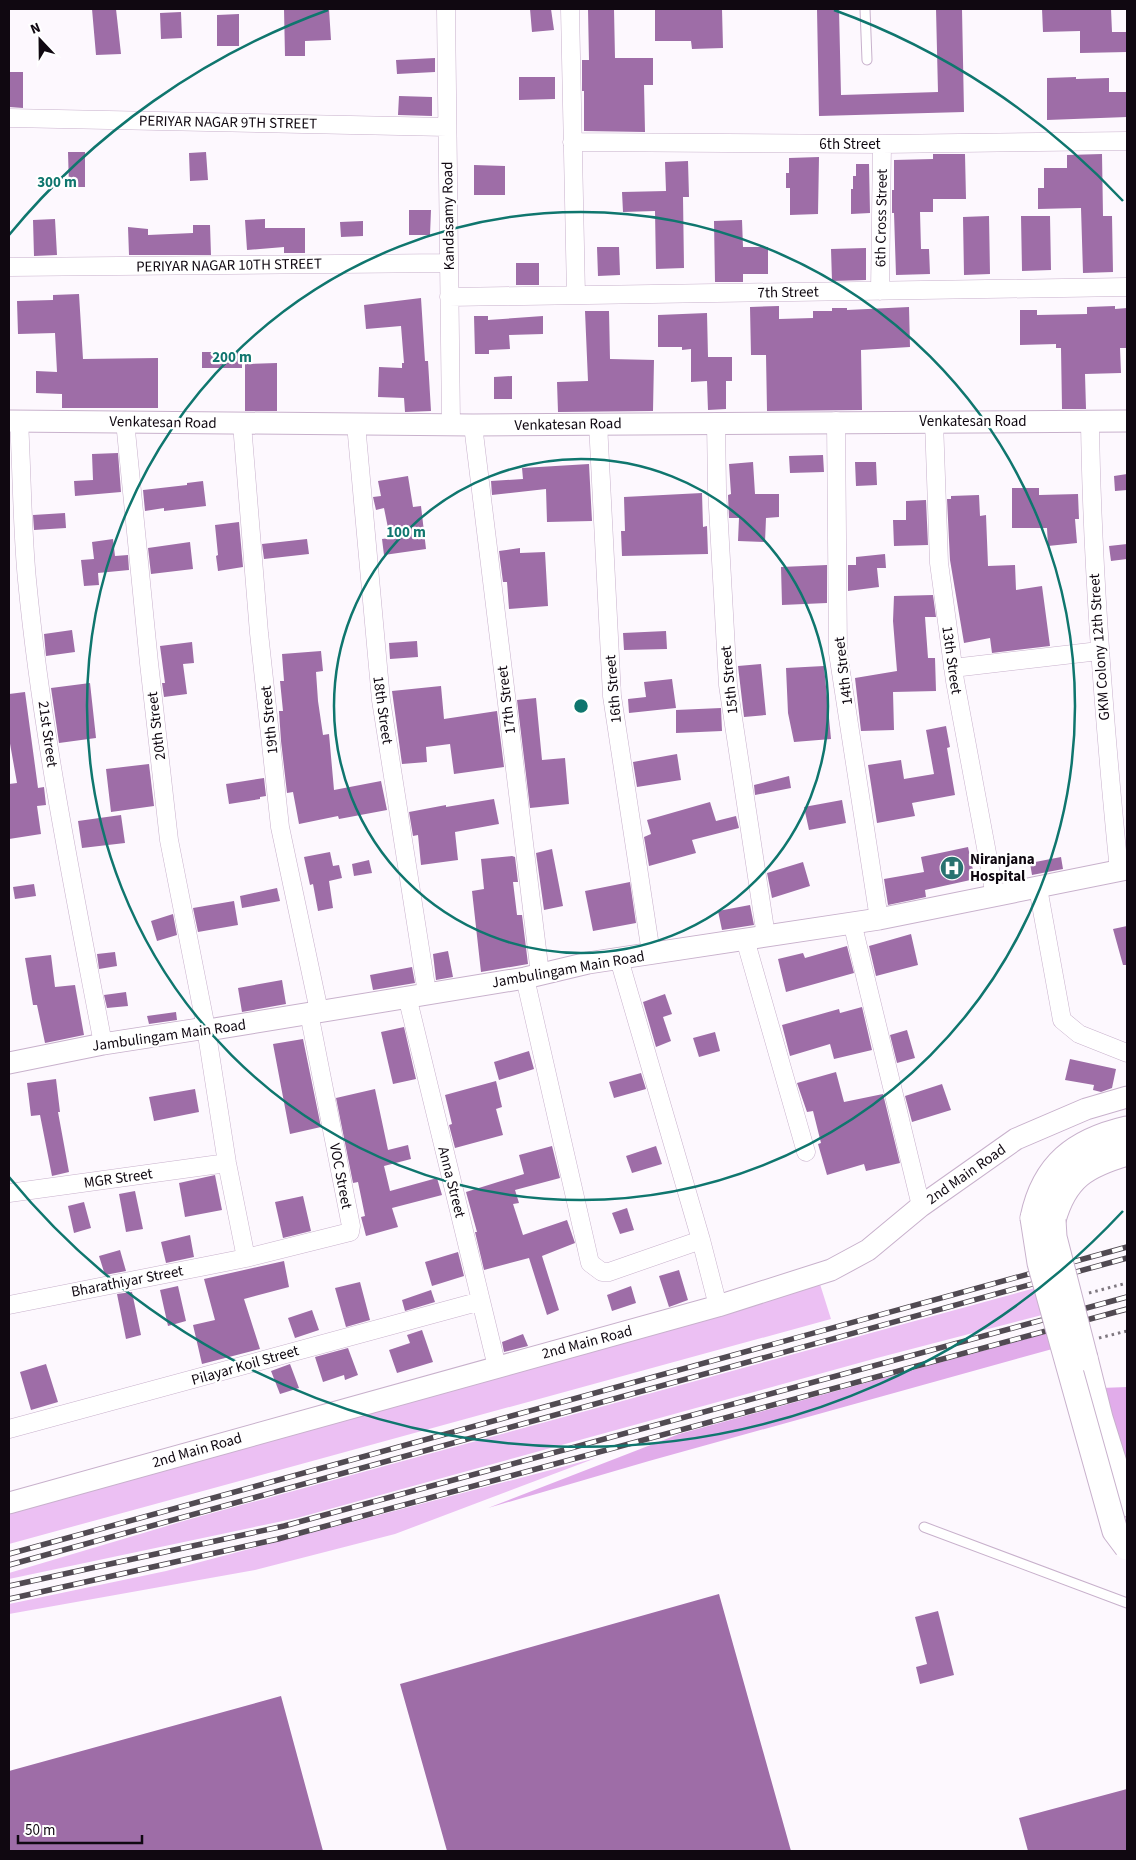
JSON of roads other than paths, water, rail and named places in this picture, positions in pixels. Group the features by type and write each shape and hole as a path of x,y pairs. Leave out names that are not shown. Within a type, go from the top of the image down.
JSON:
{"main road":[{"path":"1127,1129 1107,1133 1078,1146 1056,1166 1038,1195 1043,1219 1040,1263 1115,1531 1127,1547"},
{"path":"1043,1219 1079,1173 1100,1161 1127,1153"},
{"path":"1043,1219 1054,1237 1090,1348 1094,1394 1127,1504"}],"street":[{"name":"Kandasamy Road","path":"446,9 451,424"},
{"path":"570,9 576,295"},
{"name":"PERIYAR NAGAR 9TH STREET","path":"9,118 447,127"},
{"name":"6th Street","path":"572,142 882,144 1127,141"},
{"name":"6th Cross Street","path":"880,291 882,144"},
{"name":"PERIYAR NAGAR 10TH STREET","path":"9,267 449,263"},
{"name":"7th Street","path":"449,297 1127,287"},
{"name":"Venkatesan Road","path":"14,421 473,425 836,421 1127,421"},
{"name":"21st Street","path":"14,421 27,580 44,713 63,836 103,1044"},
{"name":"20th Street","path":"125,421 148,663 169,840 206,1028 246,1258"},
{"name":"14th Street","path":"836,421 838,653 880,918"},
{"name":"13th Street","path":"934,421 939,563 953,668 995,896"},
{"name":"15th Street","path":"716,422 717,489 728,685 766,936"},
{"name":"GKM Colony 12th Street","path":"1090,422 1091,504 1099,651 1123,870"},
{"name":"16th Street","path":"598,423 612,696 651,953"},
{"name":"19th Street","path":"242,424 259,633 280,827 314,1012"},
{"name":"18th Street","path":"356,424 381,700 417,995"},
{"name":"17th Street","path":"473,425 532,976 590,1263 602,1272 609,1272 701,1240"},
{"path":"953,668 1099,651"},
{"name":"Jambulingam Main Road","path":"9,1063 103,1044 206,1028 208,1030 532,976 651,953 880,918 1123,870"},
{"path":"1038,888 1062,1020 1079,1034 1127,1053"},
{"path":"852,922 921,1206"},
{"path":"744,939 806,1152"},
{"path":"618,959 701,1240 718,1306"},
{"name":"Anna Street","path":"417,995 481,1301 497,1367"},
{"name":"VOC Street","path":"246,1258 348,1234 352,1229 314,1012"},
{"name":"2nd Main Road","path":"9,1503 718,1306 831,1270 868,1250 921,1206 1016,1140 1086,1108 1127,1098"},
{"name":"MGR Street","path":"9,1194 228,1162"},
{"name":"Bharathiyar Street","path":"9,1305 246,1258"},
{"name":"Pilayar Koil Street","path":"9,1429 481,1301"}],"lane":[{"path":"865,9 867,60"},
{"path":"924,1527 1127,1603"}],"railway":[{"path":"9,1554 1127,1247"},
{"path":"9,1565 1127,1258"},
{"path":"9,1586 284,1526 1127,1297"},
{"path":"9,1599 278,1539 1127,1309"}],"place":[{"name":"Niranjana Hospital","path":"952,868"}]}
